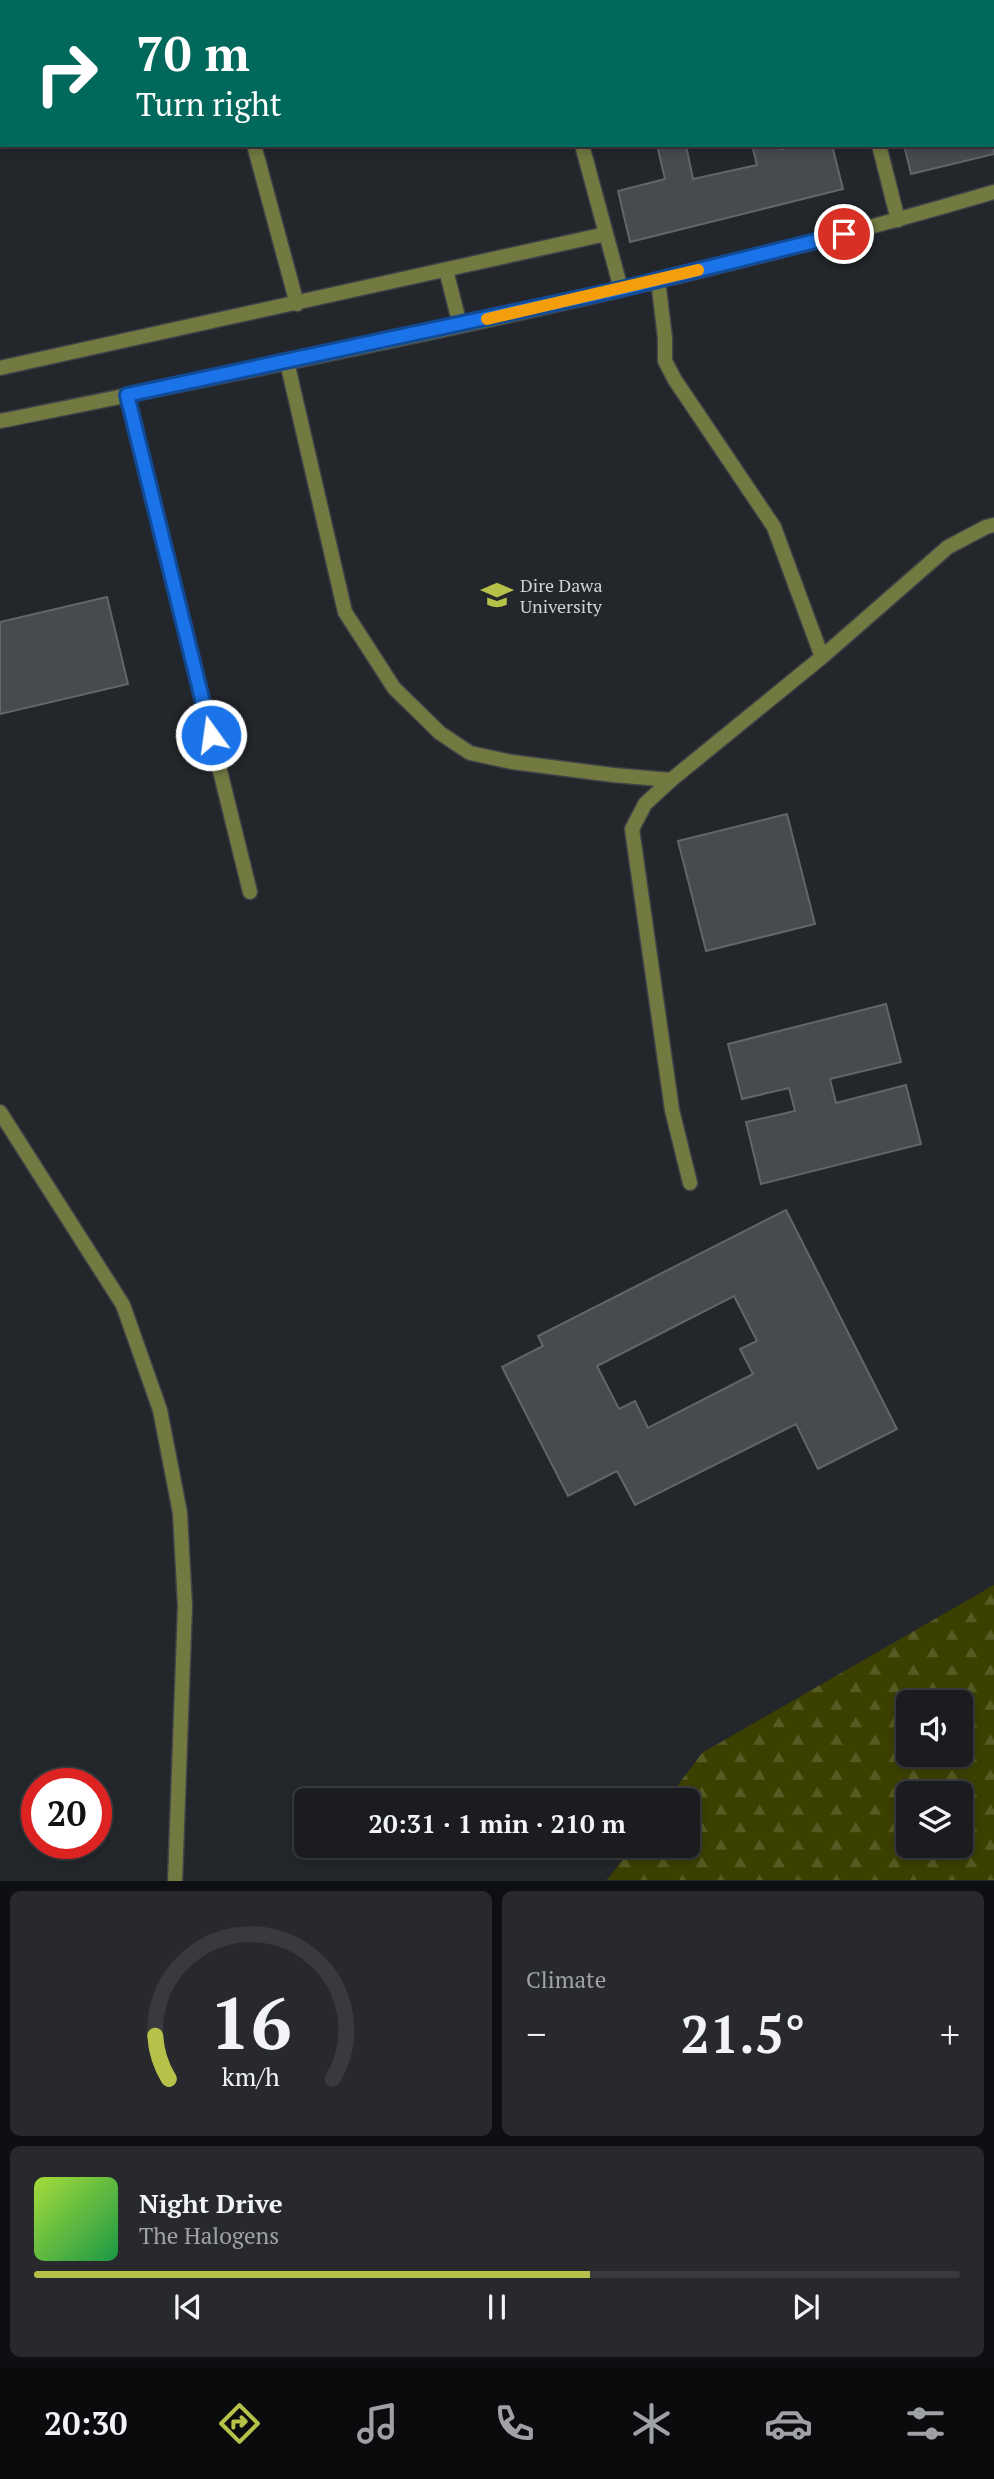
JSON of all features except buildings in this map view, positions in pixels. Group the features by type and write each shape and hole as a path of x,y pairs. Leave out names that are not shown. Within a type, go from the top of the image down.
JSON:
{"street":[{"path":"255,147 297,303"},
{"path":"583,147 621,289"},
{"path":"880,147 898,220"},
{"path":"0,421 621,289 898,220 994,192"},
{"path":"0,368 606,234"},
{"path":"446,270 460,325"},
{"path":"658,280 665,361 774,527 822,657"},
{"path":"287,362 345,612 394,688 440,733 470,753 512,762 671,780"},
{"path":"127,395 250,892"},
{"path":"690,1183 672,1110 632,829 645,804 671,780 822,657 948,547 994,525"},
{"path":"0,1112 123,1305 160,1410 180,1513 186,1606 175,1881"}],"green space":[{"path":"994,1585 994,1880 607,1880 624,1858 700,1858 700,1788 676,1788 702,1753"}],"slow traffic":[{"path":"487,319 698,270"}],"place":[{"name":"Dire Dawa University","path":"497,595"}],"route":[{"path":"211,735 127,395 621,289 844,234"}]}
